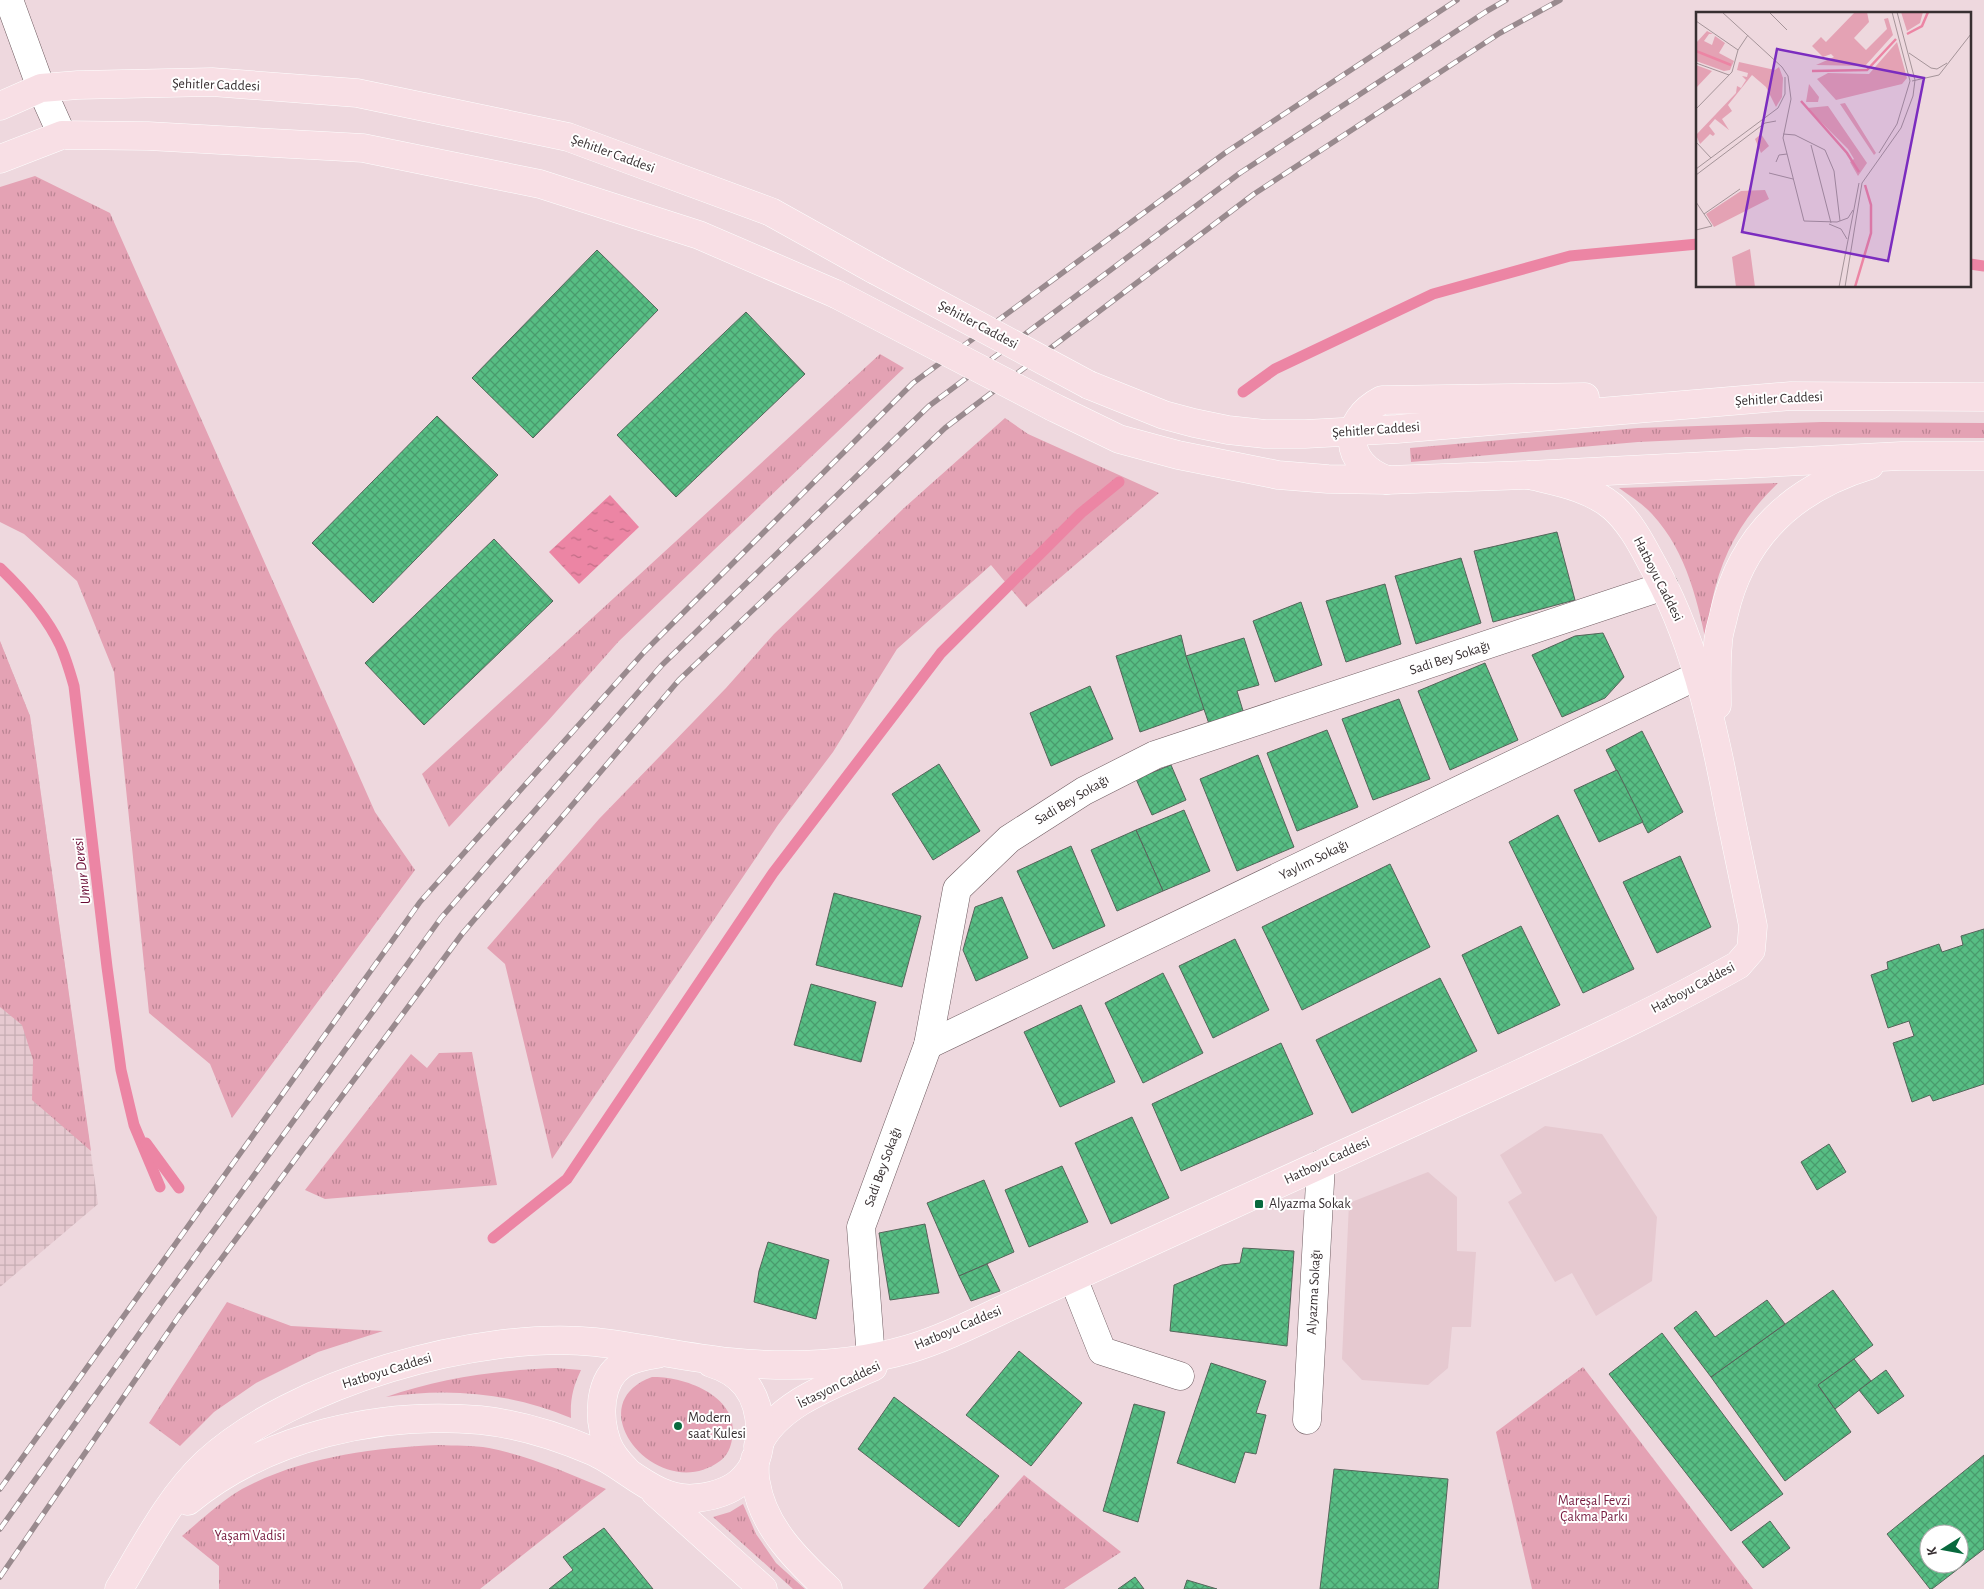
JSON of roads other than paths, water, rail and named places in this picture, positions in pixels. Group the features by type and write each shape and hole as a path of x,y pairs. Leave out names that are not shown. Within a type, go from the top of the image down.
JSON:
{"main road":[{"name":"Şehitler Caddesi","path":"0,106 40,88 78,85 212,82 357,93 568,137 771,212 1089,385 1164,415 1228,430 1265,434 1354,432 1791,396 1984,397"},
{"path":"0,159 62,136 148,136 363,148 540,184 699,234 836,294 1053,407 1119,438 1178,455 1278,475 1328,479 1387,480 1529,475 1901,456 1984,456"},
{"path":"1354,432 1353,442 1356,455 1363,467 1374,475 1387,480"},
{"name":"Hatboyu Caddesi","path":"1717,744 1718,642 1729,592 1760,534 1778,514 1811,489 1849,471 1901,456"},
{"name":"Hatboyu Caddesi","path":"119,1589 188,1481 221,1450 236,1438 278,1413 354,1380 440,1355 471,1348 522,1342 578,1341 613,1344 731,1362 786,1365 834,1363 871,1358 914,1348 1073,1278 1600,1037 1738,965 1751,950 1753,926 1717,744 1699,675 1680,620 1664,586 1631,527 1613,507 1580,488 1529,475"},
{"name":"İstasyon Caddesi","path":"757,1453 763,1434 791,1408 840,1382 934,1340"},
{"name":"Hatboyu Caddesi","path":"148,1541 168,1518 184,1504 237,1467 300,1441 362,1425 433,1418 480,1420 506,1424 558,1438 594,1452 627,1471 650,1488 685,1498 715,1494 726,1490 745,1478 757,1453 760,1432 756,1408 752,1395 745,1384 726,1369 685,1356 656,1354 632,1359 622,1365 612,1374 606,1385 602,1399 602,1416 607,1442 618,1462 627,1471"},
{"path":"757,1453 756,1482 762,1505 769,1520 798,1561 828,1589"},
{"path":"650,1488 694,1525 763,1589"}],"street":[{"path":"8,0 40,88 62,136"},
{"name":"Sadi Bey Sokağı","path":"871,1358 860,1227 928,1045 957,889 1009,839 1084,791 1155,755 1664,586"},
{"name":"Yaylım Sokağı","path":"928,1045 1699,675"},
{"name":"Alyazma Sokağı","path":"1307,1420 1321,1164"},
{"path":"1073,1278 1102,1351 1180,1376"}],"water":[{"path":"610,495 639,527 579,584 549,552"}],"waterway":[{"path":"1243,392 1275,369 1433,294 1570,256 1696,244"},
{"path":"1972,264 1984,266"},
{"path":"493,1238 567,1179 773,873 941,653 1081,513 1119,482"},
{"name":"Umur Deresi","path":"0,568 25,594 48,623 62,650 74,686 121,1070 134,1125 160,1187"},
{"path":"146,1143 179,1188"}],"railway":[{"path":"0,1489 420,902 645,651 913,383 1225,153 1457,0"},
{"path":"0,1529 161,1303 441,918 662,665 929,406 1240,173 1506,0"},
{"path":"0,1577 179,1316 462,934 679,680 945,428 1254,194 1500,33 1560,0"}],"place":[{"name":"Alyazma Sokak","path":"1259,1204"},
{"name":"Modern saat Kulesi","path":"678,1426"}],"park label":[{"name":"Mareşal Fevzi Çakma Parkı","path":"1594,1509"},
{"name":"Yaşam Vadisi","path":"250,1536"}]}
